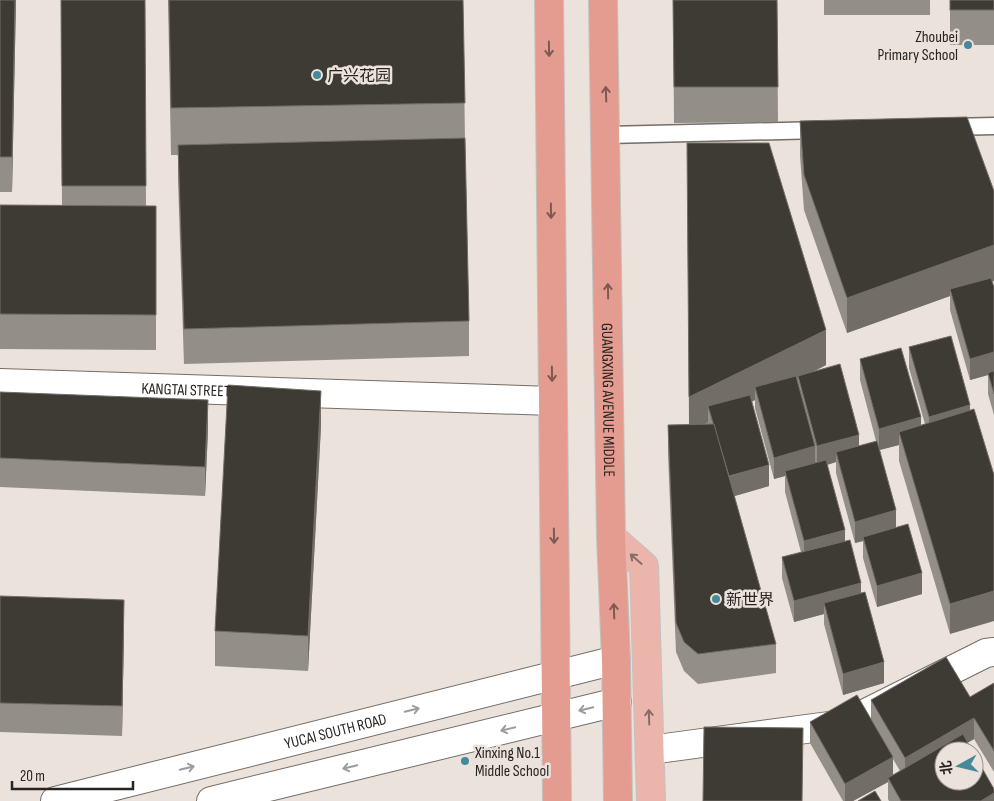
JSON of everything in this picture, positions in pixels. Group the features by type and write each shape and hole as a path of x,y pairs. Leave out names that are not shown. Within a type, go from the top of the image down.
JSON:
{"highway":[{"path":"549,0 557,801"},
{"name":"GUANGXING AVENUE MIDDLE","path":"603,0 607,134 611,537 616,660 618,801"}],"main road":[{"path":"611,537 644,566 651,801"}],"street":[{"name":"KANGTAI STREET","path":"0,383 552,401"},
{"path":"650,750 844,724 986,653 994,652"},
{"name":"YUCAI SOUTH ROAD","path":"55,801 616,660"},
{"path":"211,801 616,702"}],"lane":[{"path":"934,128 994,126"},
{"path":"607,134 835,130"}],"building":[{"path":"0,0 15,0 12,157 0,157"},
{"path":"61,0 145,0 146,186 62,186"},
{"name":"广兴花园","path":"169,0 463,0 465,103 171,108"},
{"path":"673,0 777,0 778,87 674,87"},
{"path":"950,0 994,0 994,10 950,10"},
{"path":"967,117 994,191 994,245 847,298 804,175 800,121"},
{"path":"465,138 469,321 184,329 178,145"},
{"path":"687,143 769,143 826,330 689,397"},
{"path":"0,205 156,206 156,315 0,314"},
{"path":"991,278 994,287 994,352 970,359 950,289"},
{"path":"951,336 970,405 929,417 909,347"},
{"path":"901,348 921,417 879,429 860,359"},
{"path":"840,364 859,435 817,446 798,376"},
{"path":"994,371 994,394 988,373"},
{"path":"796,376 815,446 774,458 755,387"},
{"path":"228,385 321,391 308,636 215,631"},
{"path":"0,392 208,400 205,467 0,458"},
{"path":"750,395 769,465 729,476 708,406"},
{"path":"974,409 994,475 994,591 950,604 899,432"},
{"path":"714,424 776,644 698,654 684,642 676,623 668,425"},
{"path":"877,441 896,510 855,522 836,452"},
{"path":"826,460 845,530 804,541 785,471"},
{"path":"908,524 922,573 877,586 863,537"},
{"path":"850,540 861,583 794,601 782,557"},
{"path":"865,592 884,662 843,674 824,603"},
{"path":"0,596 124,600 122,706 0,703"},
{"path":"946,657 970,697 994,683 994,751 974,718 905,758 871,700"},
{"path":"857,695 893,757 845,784 810,722"},
{"path":"704,727 803,728 802,801 703,801"},
{"path":"963,734 967,741 951,741"},
{"path":"934,751 934,791 984,791 984,772 994,789 994,793 981,801 901,801 888,778"},
{"path":"875,791 881,801 858,801"}],"place":[{"name":"Zhoubei Primary School","path":"968,45"},
{"name":"广兴花园","path":"317,75"},
{"name":"新世界","path":"716,599"},
{"name":"Xinxing No.1 Middle School","path":"465,761"}]}
